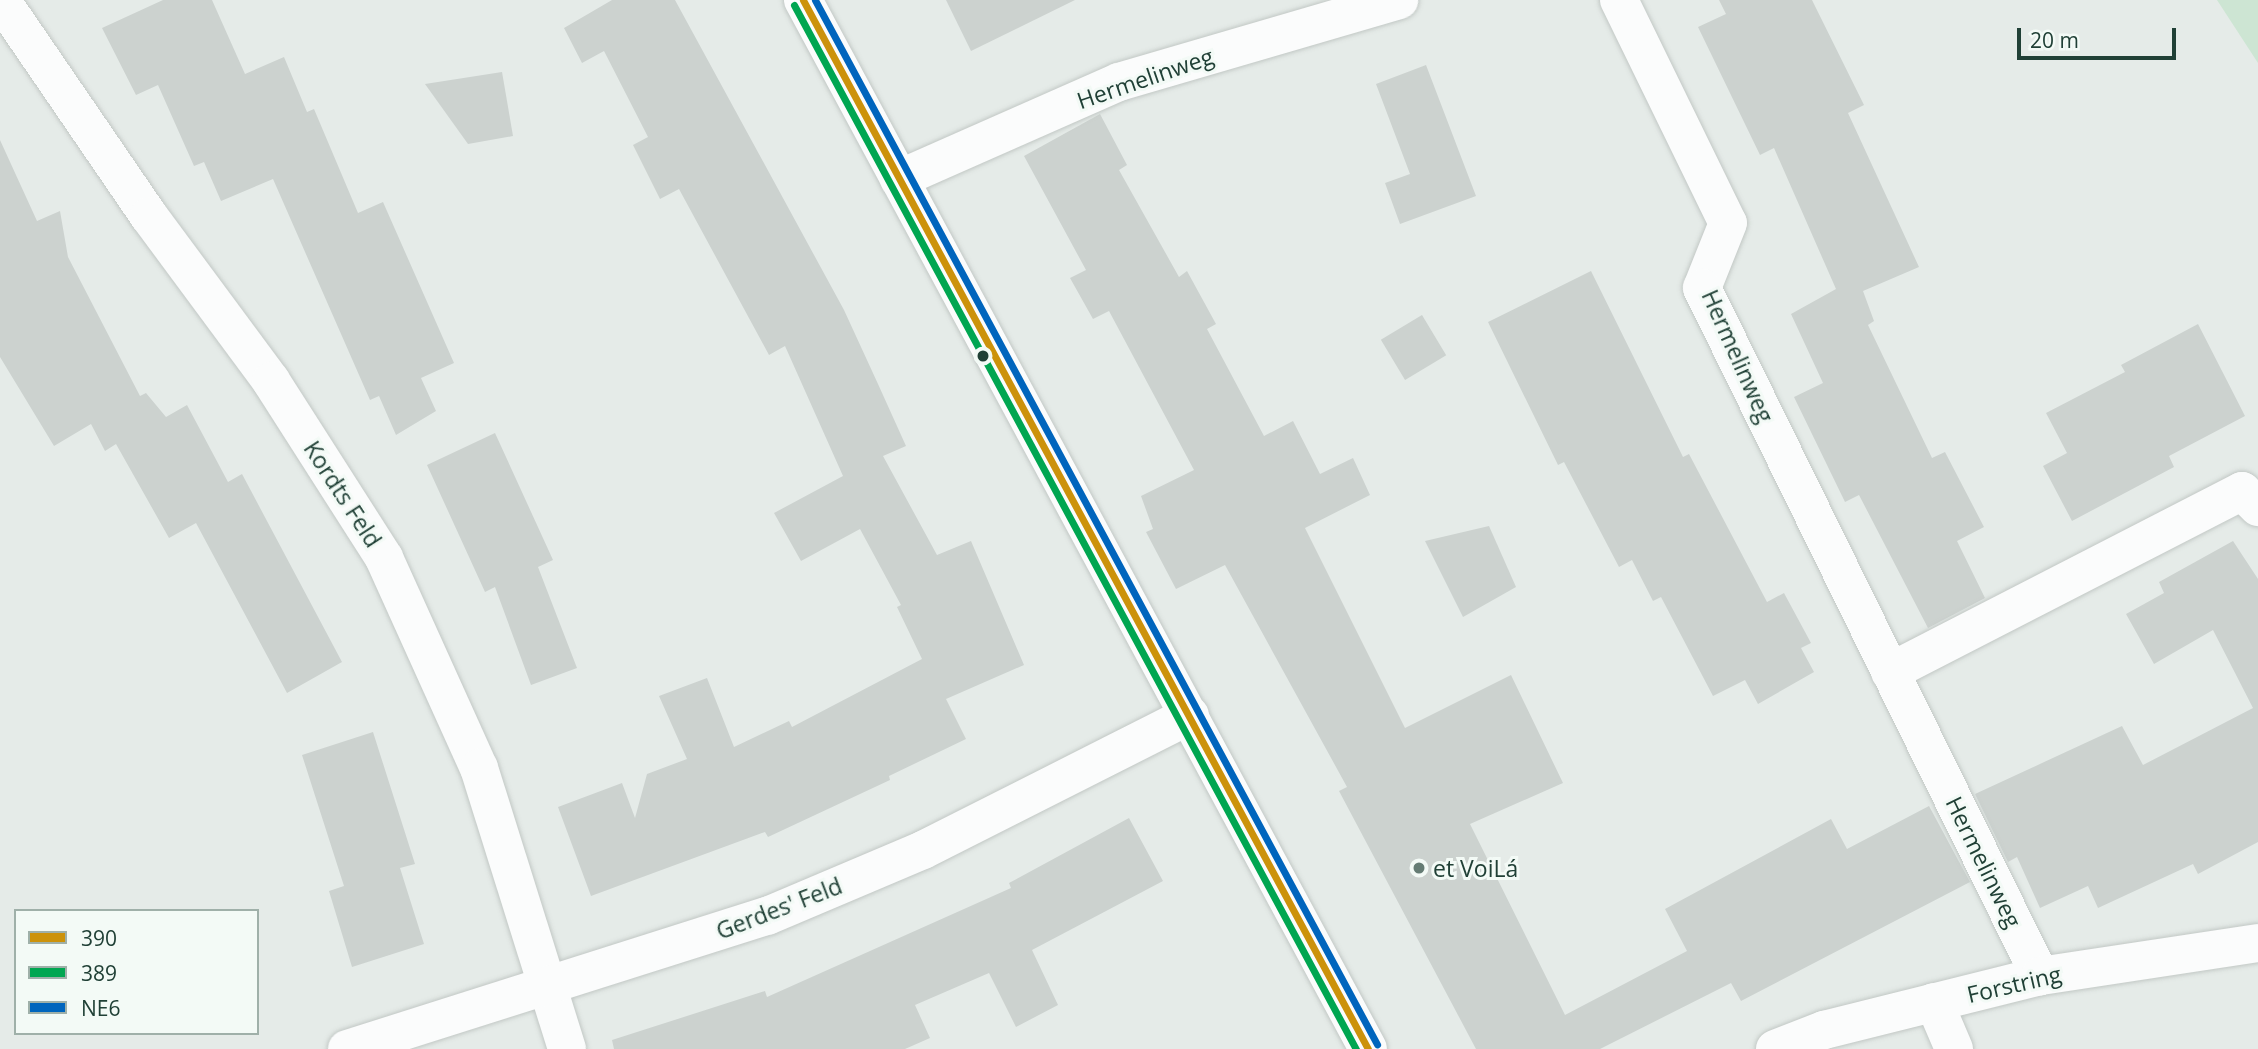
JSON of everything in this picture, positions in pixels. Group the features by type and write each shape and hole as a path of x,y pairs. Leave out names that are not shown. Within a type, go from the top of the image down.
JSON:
{"street":[{"name":"Kordts Feld","path":"1,0 149,216 271,381 384,558 479,768 551,984 567,1049"},
{"path":"803,0 1368,1049"},
{"name":"Hermelinweg","path":"899,179 1119,82 1399,0"},
{"name":"Hermelinweg","path":"1619,0 1728,223 1702,288 2040,976"},
{"path":"1890,672 2250,499"},
{"name":"Gerdes' Feld","path":"347,1049 792,906 923,850 1190,715"},
{"name":"Forstring","path":"1775,1049 1824,1030 2040,976 2258,943"},
{"path":"1934,1002 1954,1049"}],"green space":[{"path":"2217,0 2258,0 2258,63"}],"building":[{"path":"163,0 212,0 245,74 284,57 307,112 314,109 358,213 383,202 454,363 421,378 436,411 396,435 379,396 370,400 273,179 221,201 204,162 194,166 158,85 136,95 102,28"},
{"path":"612,0 675,0 844,310 878,384 906,446 883,456 937,555 971,541 1024,665 946,699 966,739 889,776 890,780 768,837 765,832 591,896 558,807 622,783 635,818 647,774 687,759 659,696 707,678 734,747 789,721 792,727 922,659 897,607 901,605 860,529 801,561 774,513 843,476 785,346 769,355 679,189 660,199 633,145 648,137 604,51 582,63 564,28"},
{"path":"946,0 1075,0 971,51"},
{"path":"1719,0 1812,0 1864,105 1848,113 1919,267 1863,291 1874,321 1868,325 1932,458 1945,452 1984,527 1957,541 1985,598 1928,628 1859,495 1845,502 1794,397 1823,383 1791,314 1836,289 1774,148 1760,155 1698,27 1726,14"},
{"path":"1426,65 1476,196 1400,224 1385,183 1410,174 1376,84"},
{"path":"502,72 513,136 468,144 425,84"},
{"path":"1100,114 1127,165 1119,170 1179,277 1187,271 1216,324 1207,329 1264,436 1293,421 1320,474 1353,458 1370,495 1305,528 1405,728 1511,675 1563,783 1470,824 1565,1015 1687,951 1665,909 1831,819 1847,849 1929,806 1970,882 1741,1001 1731,983 1600,1049 1476,1049 1339,791 1347,787 1225,565 1176,589 1146,532 1153,529 1141,496 1194,470 1109,311 1093,319 1070,278 1086,270 1024,156"},
{"path":"0,140 37,221 60,211 68,257 140,396 146,393 166,417 187,405 228,482 242,474 342,662 287,693 196,523 169,538 116,444 105,451 91,424 54,446 0,357"},
{"path":"1591,271 1683,457 1689,454 1767,602 1784,593 1811,643 1801,648 1814,672 1758,704 1745,680 1713,696 1661,597 1653,601 1632,560 1619,567 1564,462 1558,465 1488,322"},
{"path":"1422,315 1446,355 1405,380 1381,340"},
{"path":"2198,324 2245,416 2169,456 2174,467 2072,521 2043,466 2067,453 2046,413 2125,372 2121,365"},
{"path":"495,433 553,560 538,567 577,668 531,685 495,587 485,592 427,465"},
{"path":"1489,526 1516,587 1463,617 1425,541"},
{"path":"2233,541 2258,579 2258,842 2198,874 2193,864 2098,908 2088,886 2040,908 2017,857 2008,862 1975,794 2122,726 2143,765 2253,708 2213,630 2154,664 2126,614 2164,593 2159,582"},
{"path":"373,732 415,864 400,868 424,944 352,967 329,891 344,886 302,755"},
{"path":"1129,818 1163,881 1032,950 1058,1005 1016,1027 989,973 915,1005 930,1038 905,1049 614,1049 612,1040 765,991 767,997 1011,888 1009,883"}],"transit line":[{"name":"390","path":"803,0 1368,1049"},
{"name":"NE6","path":"815,0 1377,1044"},
{"name":"389","path":"794,5 1356,1049"}],"place":[{"name":"et VoiLá","path":"1419,868"}]}
